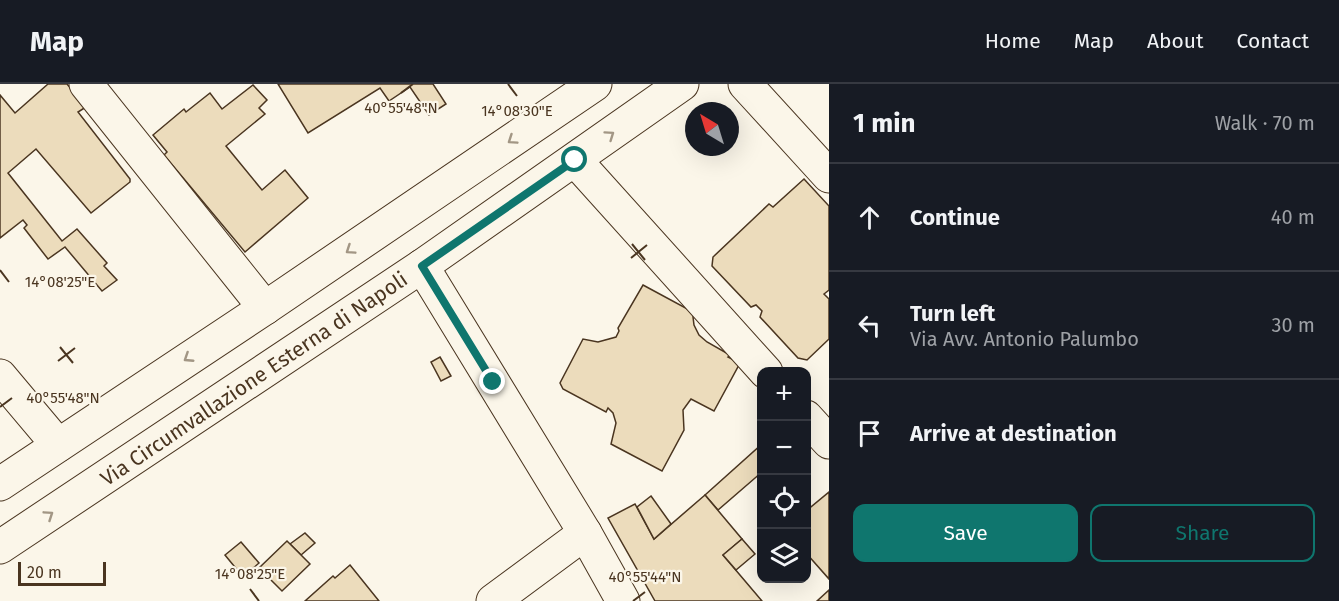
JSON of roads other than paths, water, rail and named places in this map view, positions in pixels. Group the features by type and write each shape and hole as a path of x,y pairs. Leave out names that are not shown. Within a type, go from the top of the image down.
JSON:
{"main road":[{"path":"86,84 265,308"},
{"path":"0,484 595,84"},
{"name":"Via Circumvallazione Esterna di Napoli","path":"0,548 422,266 682,84"},
{"path":"745,84 829,176"},
{"path":"575,160 761,367"},
{"path":"422,266 585,533 623,601"},
{"path":"0,376 58,445"},
{"path":"811,421 829,441"},
{"path":"493,601 585,533"}]}
